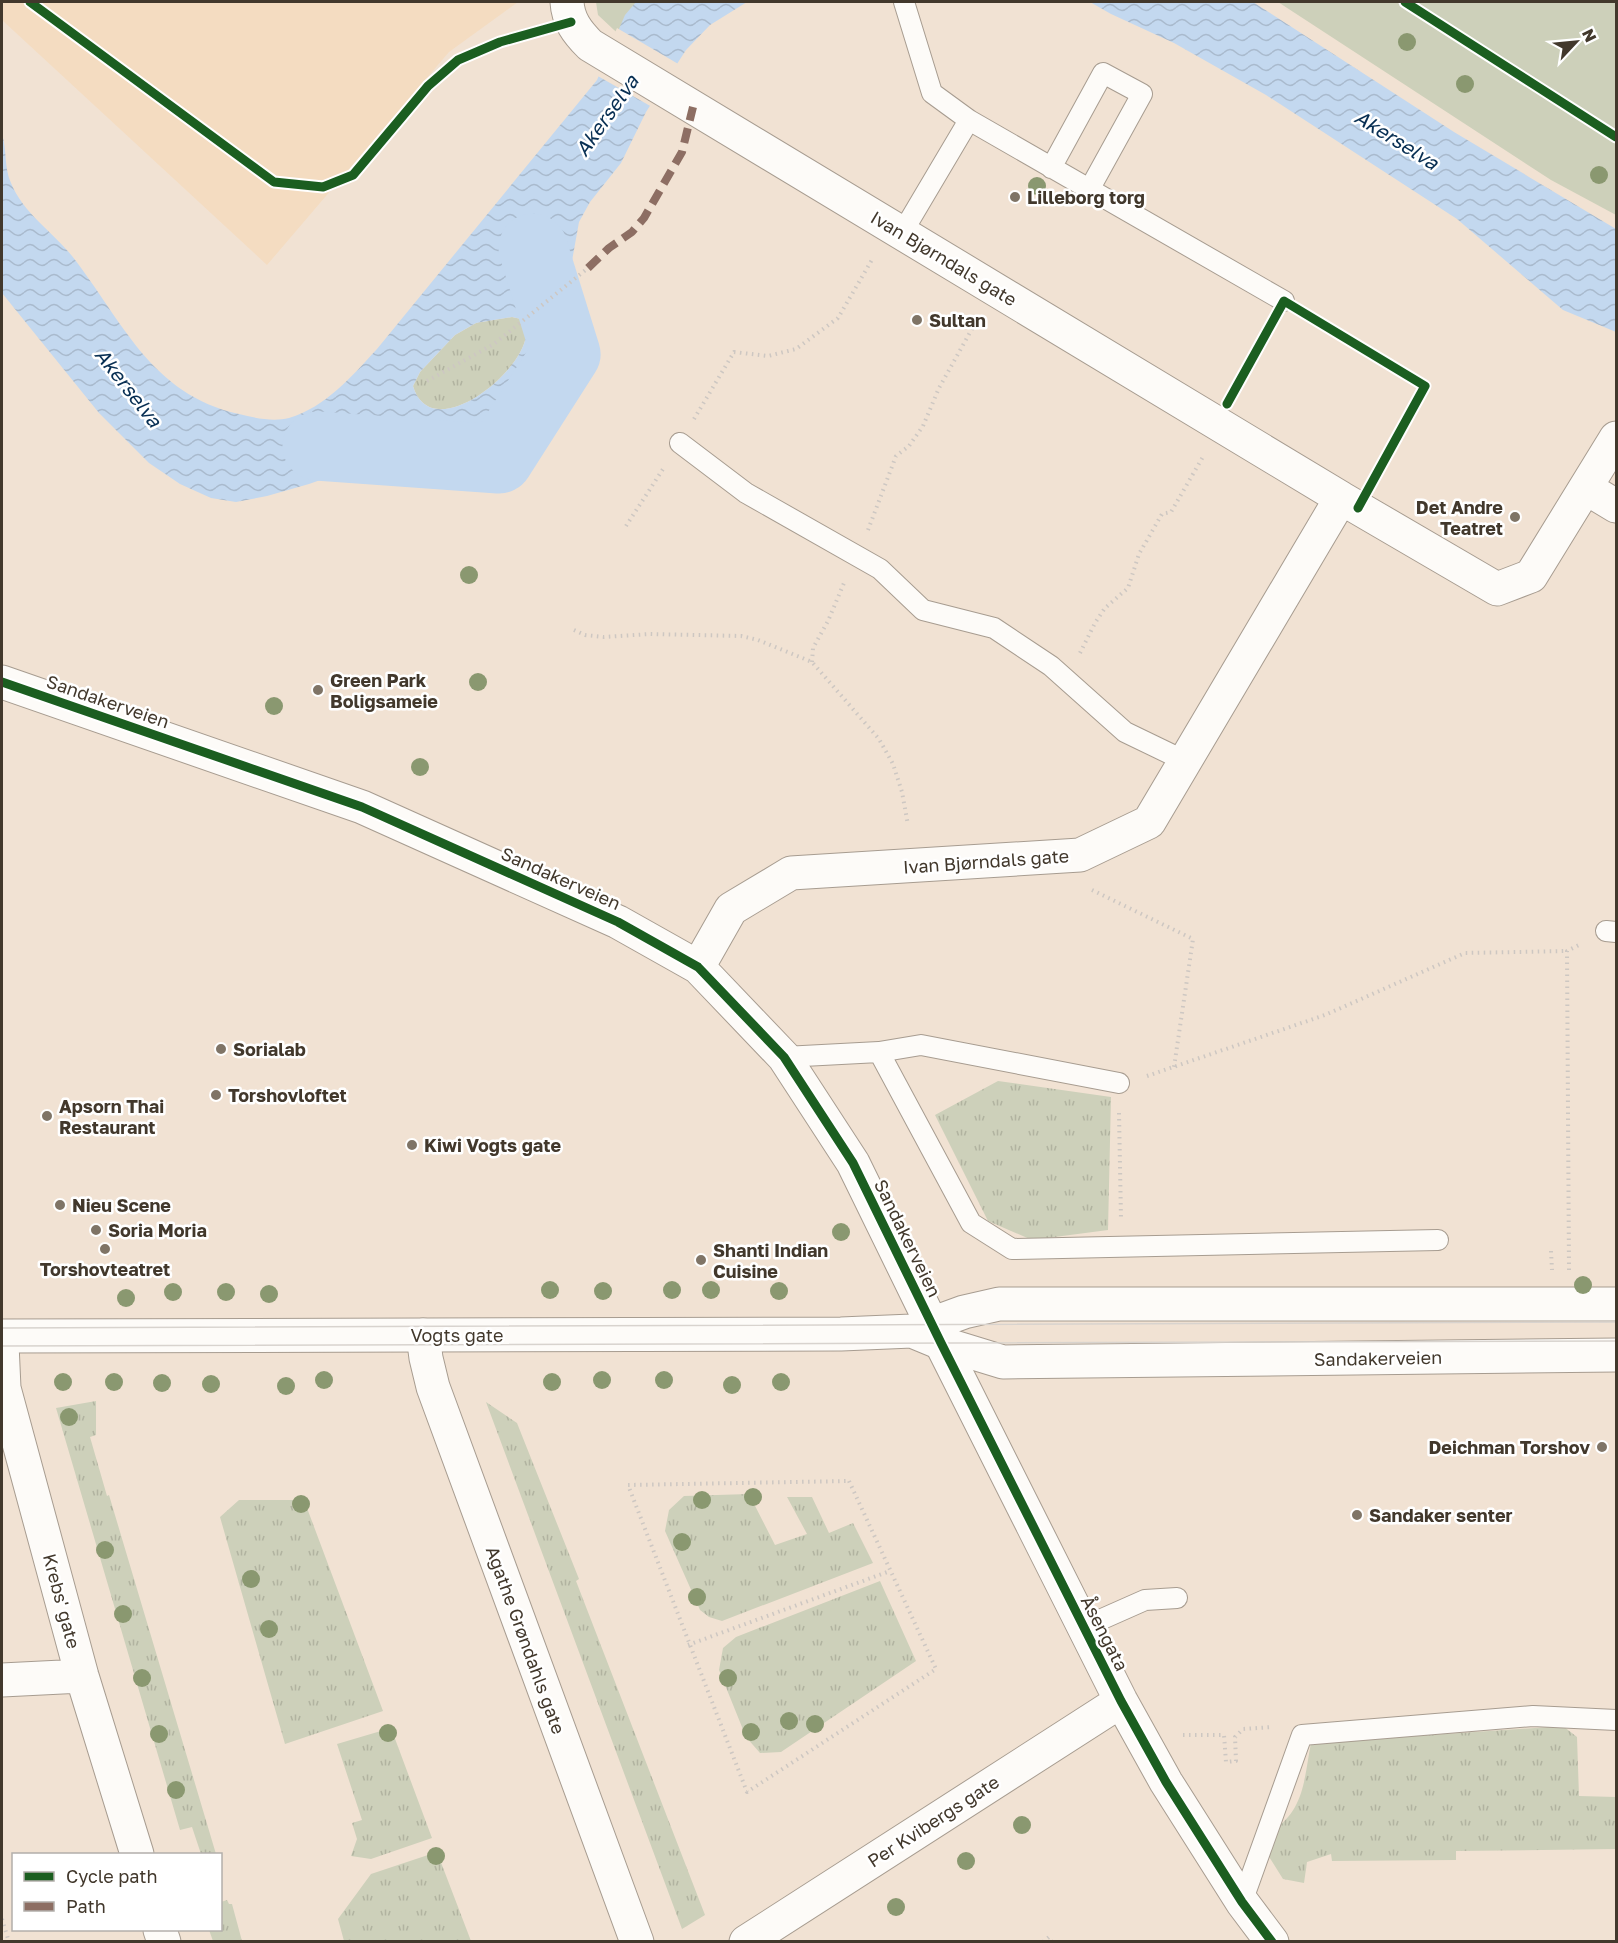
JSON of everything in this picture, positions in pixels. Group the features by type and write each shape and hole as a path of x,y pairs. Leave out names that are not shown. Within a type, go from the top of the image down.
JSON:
{"street":[{"name":"Ivan Bjørndals gate","path":"567,2 571,22 590,45 672,94 890,242 1497,589 1531,576 1617,438"},
{"path":"1586,488 1617,506"},
{"name":"Ivan Bjørndals gate","path":"698,967 730,909 791,873 1080,855 1149,822 1341,498"},
{"name":"Sandakerveien","path":"2,682 362,807 618,922 698,967 784,1057 853,1163 928,1333 1003,1362 1617,1355"},
{"name":"Sandakerveien","path":"928,1333 964,1312 999,1304 1617,1304"},
{"name":"Vogts gate","path":"2,1336 928,1333"},
{"name":"Åsengata","path":"928,1333 1121,1701 1166,1782 1242,1902 1272,1941"},
{"name":"Agathe Grøndahls gate","path":"423,1335 426,1358 434,1387 637,1941"},
{"name":"Krebs' gate","path":"2,1344 4,1388 82,1676 137,1853"},
{"path":"2,1680 82,1676"},
{"name":"Per Kvibergs gate","path":"746,1941 1121,1701"}],"lane":[{"path":"904,2 932,93 969,120 1284,301"},
{"path":"1051,168 1103,73 1142,94 1089,190"},
{"path":"890,242 969,120"},
{"path":"680,443 746,493 880,569 923,609 994,628 1051,666 1125,732 1185,761"},
{"path":"784,1057 879,1052 921,1045 1119,1083"},
{"path":"879,1052 971,1223 1012,1249 1438,1240"},
{"path":"1083,1627 1145,1600 1177,1598"},
{"path":"1242,1902 1302,1735 1533,1716 1617,1720"}],"path":[{"path":"626,526 680,443 734,352 768,356 796,349 838,318 890,242"},
{"path":"427,381 494,344 588,268"},
{"path":"859,556 896,456 909,446 923,426 939,388 981,312"},
{"path":"1067,681 1095,623 1106,608 1128,588 1139,554 1162,514 1171,512 1208,447"},
{"path":"812,662 813,648 828,621 844,583"},
{"path":"574,630 585,635 604,638 650,634 741,636 758,640 812,662 879,739 893,764 902,792 908,825"},
{"path":"1080,855 1085,887 1193,939 1174,1067"},
{"path":"1121,1247 1119,1083 1148,1076 1325,1015 1465,953 1567,951 1611,931"},
{"path":"1567,951 1569,1280"},
{"path":"849,1481 890,1570 936,1669 747,1792 628,1485 849,1481"},
{"path":"688,1644 890,1570"},
{"path":"1182,1735 1224,1735 1226,1761 1236,1761 1235,1737 1243,1729 1272,1727 1302,1735"},
{"path":"2,1919 9,1941"},
{"path":"1043,1941 1049,1937 1052,1941"}],"shaded area":[{"path":"2,2 518,2 449,52 267,265 2,20"}],"green space":[{"path":"596,2 658,2 628,43 598,15"},
{"path":"1278,2 1616,2 1616,215 1551,180"},
{"path":"512,317 521,319 526,329 526,336 520,352 509,369 493,385 455,407 438,409 423,403 413,386 420,372 455,335 476,323"},
{"path":"998,1081 1111,1097 1108,1230 1032,1240 988,1221 935,1115"},
{"path":"96,1401 96,1435 90,1437 216,1853 201,1853 192,1827 180,1830 56,1408"},
{"path":"486,1402 517,1423 579,1579 576,1581 705,1915 682,1929"},
{"path":"749,1494 775,1545 807,1534 787,1497 812,1497 829,1533 853,1523 873,1563 722,1621 709,1617 700,1610 665,1531 669,1510 684,1496"},
{"path":"239,1500 304,1500 383,1711 285,1744 220,1517"},
{"path":"880,1581 916,1661 781,1752 760,1753 746,1737 719,1670 723,1648 736,1637"},
{"path":"1563,1726 1577,1737 1579,1796 1616,1797 1616,1849 1456,1851 1456,1860 1332,1861 1331,1854 1307,1862 1304,1883 1283,1879 1266,1852 1272,1831 1283,1823 1297,1803 1304,1781 1311,1743"},
{"path":"391,1728 432,1838 371,1859 351,1856 357,1839 352,1823 362,1820 337,1744"},
{"path":"437,1852 471,1941 344,1941 338,1919 371,1874"},
{"path":"227,1900 229,1904 232,1904 242,1941 213,1941 209,1931 222,1931 222,1902"}],"water":[{"path":"636,2 747,2 710,25 686,50 646,112 621,163 590,202 579,222 570,272 571,298 564,332 547,369 526,395 497,417 462,436 435,444 393,451 366,464 267,496 236,502 211,498 180,484 149,463 99,413 2,293 2,134 7,171 16,194 72,256 141,352 160,372 183,390 208,404 239,414 277,420 302,413 337,390 377,349 597,80 625,15","holes":["512,317 521,319 526,336 520,352 509,369 493,385 455,407 438,409 423,403 413,386 420,372 455,335 476,323"]},
{"path":"1090,2 1253,2 1454,132 1616,229 1616,332 1563,310 1457,219 1266,95 1174,43"}],"pier":[{"path":"617,28 680,65 652,107 596,75"}],"waterway":[{"name":"Akerselva","path":"317,446 499,459 566,354 533,248"}],"tram line":[{"path":"2,1328 1616,1322"},
{"path":"2,1346 1616,1341"}],"marked path":[{"path":"588,268 609,248 632,232 644,218 682,152 693,107"}],"cycle path":[{"path":"30,2 274,182 323,187 353,175 428,86 458,60 500,42 571,22"},
{"path":"1405,2 1616,137"},
{"path":"1227,404 1284,301 1425,386 1358,508"},
{"path":"2,682 362,807 618,922 698,967 784,1057 853,1163 1121,1701 1166,1782 1242,1902 1272,1942"}],"place":[{"name":"Lilleborg torg","path":"1015,197"},
{"name":"Sultan","path":"917,320"},
{"name":"Det Andre Teatret","path":"1515,517"},
{"name":"Green Park Boligsameie","path":"318,690"},
{"name":"Sorialab","path":"221,1049"},
{"name":"Torshovloftet","path":"216,1095"},
{"name":"Apsorn Thai Restaurant","path":"47,1116"},
{"name":"Kiwi Vogts gate","path":"412,1145"},
{"name":"Nieu Scene","path":"60,1205"},
{"name":"Soria Moria","path":"96,1230"},
{"name":"Torshovteatret","path":"105,1249"},
{"name":"Shanti Indian Cuisine","path":"701,1260"},
{"name":"Deichman Torshov","path":"1602,1447"},
{"name":"Sandaker senter","path":"1357,1515"}]}
